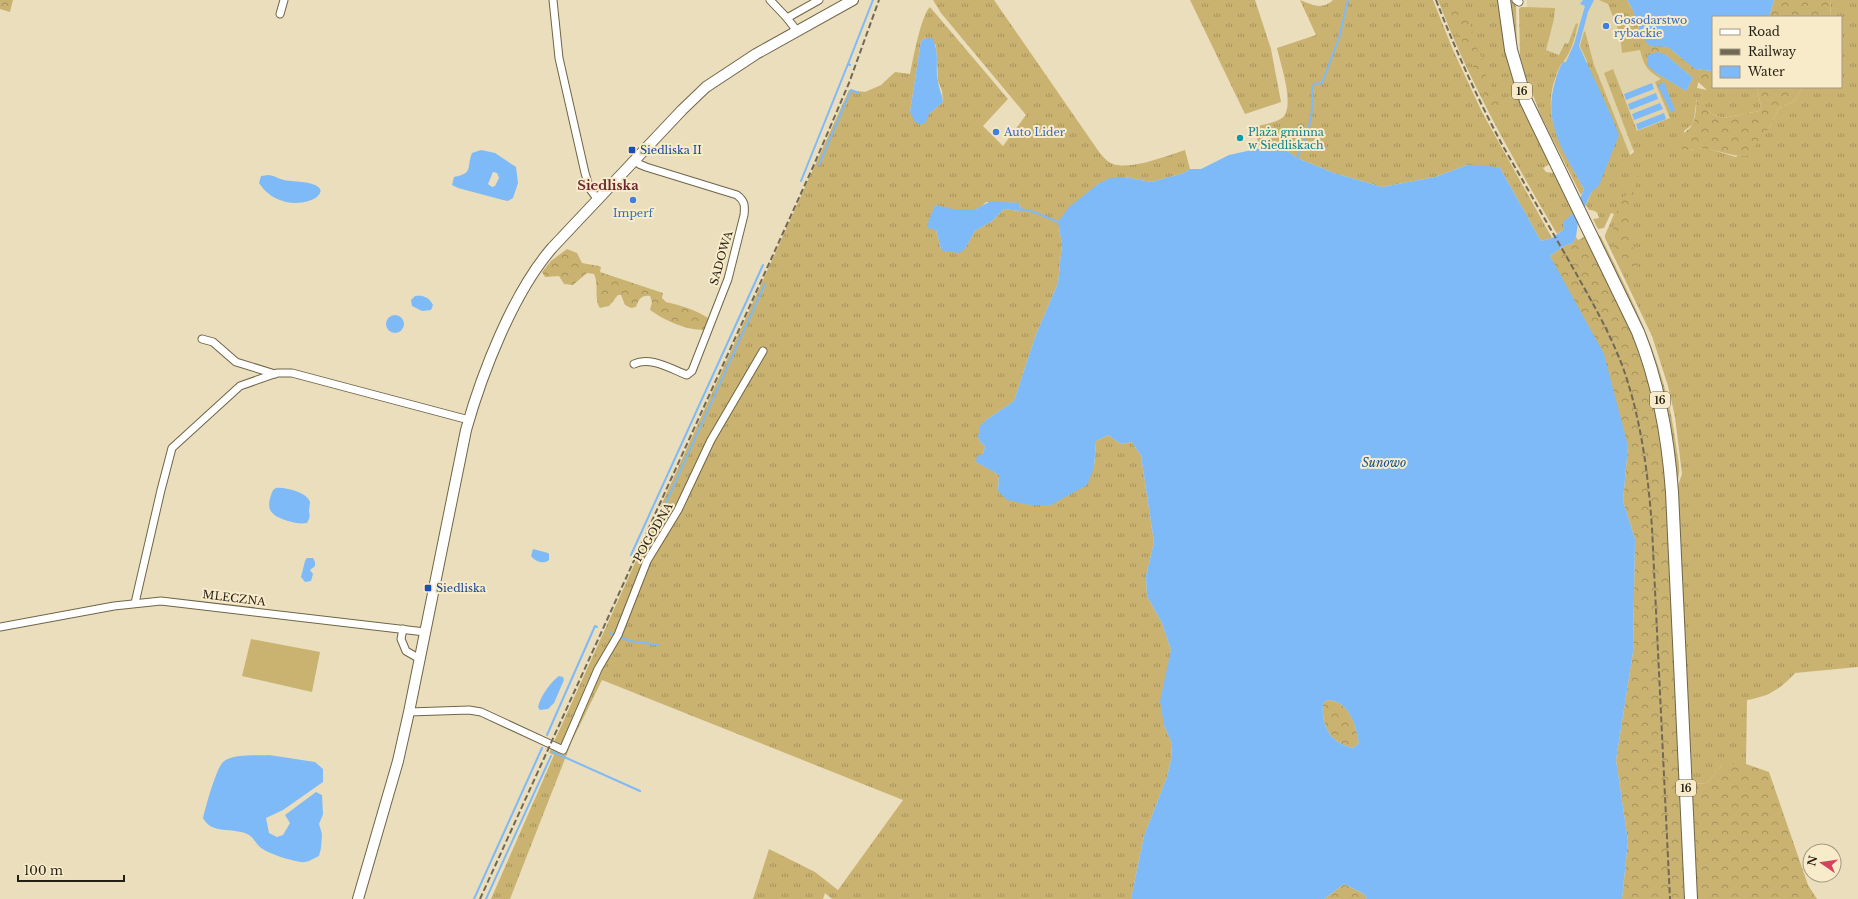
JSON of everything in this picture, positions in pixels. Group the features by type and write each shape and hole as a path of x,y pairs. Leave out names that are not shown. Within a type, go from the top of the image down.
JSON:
{"main road":[{"path":"358,899 398,761 469,420 478,392 503,331 530,278 552,248 706,87 741,63 853,0"},
{"name":"16","path":"1504,0 1509,40 1519,82 1533,118 1638,332 1655,379 1665,424 1672,492 1691,899"}],"street":[{"path":"280,14 284,0"},
{"path":"553,0 561,66 588,184 598,200"},
{"path":"787,18 819,0"},
{"path":"773,1 797,31"},
{"name":"SADOWA","path":"634,364 640,361 651,361 687,375 692,371 728,279 745,205 742,198 737,195 646,167 639,164 636,159"},
{"path":"202,339 213,342 236,362 275,374"},
{"name":"POGODNA","path":"409,712 469,710 481,712 563,750 598,669 618,635 647,562 678,510 711,440 763,351"},
{"path":"135,603 162,483 172,448 240,386 283,372 292,373 469,420"},
{"name":"MLECZNA","path":"0,626 135,603 161,601 425,632"},
{"path":"403,629 401,639 406,651 420,658"}],"shaded area":[{"path":"1527,0 1622,0 1667,52 1696,78 1689,120 1640,141 1628,155 1528,58"}],"green space":[{"path":"0,0 13,0 10,12 0,9"},
{"path":"933,0 994,0 1106,160 1113,164 1121,165 1139,164 1185,150 1190,169 1181,174 1151,182 1125,177 1098,184 1058,222 1062,244 1058,283 1035,337 1014,401 986,420 978,437 981,443 985,446 983,454 977,462 999,475 998,491 1094,468 1096,441 1108,435 1121,444 1132,442 1141,456 1154,542 1146,576 1147,596 1162,623 1171,650 1164,725 1172,744 1171,760 1167,777 1144,836 1131,899 832,899 825,893 823,899 753,899 769,849 815,872 838,890 903,800 602,680 572,741 510,899 491,899 554,755 549,753 849,90 865,92 881,85 895,72 910,74 921,28 930,7 1008,99 983,126 1003,146 1026,115 941,13","holes":["926,38 936,45 938,81 942,91 943,102 929,114 910,112 921,41","986,202 1019,203 1021,211 1004,209 992,221 975,231 965,249 941,249 936,230 934,229 935,205 955,210 969,211 981,207"]},
{"path":"1190,0 1255,0 1271,49 1281,102 1245,114"},
{"path":"1300,0 1312,5 1321,6 1333,0 1433,0 1453,50 1482,112 1552,238 1541,241 1500,168 1467,165 1435,177 1382,187 1334,173 1297,158 1281,146 1274,145 1259,148 1255,127 1282,118 1288,105 1286,84 1277,48 1316,35"},
{"path":"1438,0 1499,0 1503,38 1511,74 1526,114 1550,164 1543,168 1546,172 1554,173 1574,213 1565,221 1563,230 1557,234 1524,177 1478,91 1450,31"},
{"path":"1445,0 1458,0 1471,26 1475,45 1483,60 1485,73 1490,84 1496,90 1499,106 1490,108"},
{"path":"1509,0 1511,0 1516,6 1517,54"},
{"path":"1599,0 1627,0 1637,16 1638,27 1642,32 1701,71 1697,88 1720,90 1721,88 1757,88 1761,107 1759,111 1723,118 1712,114 1697,98 1693,124 1684,131 1685,150 1706,148 1736,157 1770,127 1778,109 1794,101 1802,88 1842,88 1842,16 1831,16 1830,0 1858,0 1858,667 1795,673 1779,688 1761,697 1747,700 1746,764 1723,764 1707,783 1691,784 1676,491 1682,474 1675,417 1668,386 1652,336 1605,238 1614,214 1611,213 1604,228 1598,229 1593,219 1599,218 1598,214 1595,211 1589,210 1586,205 1592,191 1587,61 1580,46 1585,31 1594,65 1630,155 1634,152 1604,73 1613,69 1637,131 1670,118 1655,82 1661,79 1652,73 1647,67 1640,50 1622,53 1620,34 1608,4","holes":["1666,55 1693,78 1686,91 1656,73"]},
{"path":"1774,0 1830,0 1831,16 1769,16"},
{"path":"1521,7 1555,8 1554,19 1546,50 1559,55 1565,43 1568,44 1576,23 1578,24 1571,49 1560,66 1551,100 1555,130 1561,145 1584,189 1581,195 1541,116 1525,74 1520,56 1519,9"},
{"path":"1644,47 1668,47 1695,69 1712,71 1712,88 1721,88 1720,90 1707,90 1666,53 1656,51 1645,52"},
{"path":"1757,88 1802,88 1794,101 1778,109 1770,127 1747,156 1737,156 1703,149 1684,150 1677,146 1681,137 1693,123 1697,97 1712,114 1723,118 1759,111 1761,107"},
{"path":"1640,172 1631,201 1629,218 1632,244 1638,269 1624,260 1620,254 1616,247 1613,231 1618,209"},
{"path":"1594,231 1601,237 1626,288 1648,338 1657,363 1671,416 1679,463 1677,481"},
{"path":"1586,236 1637,342 1654,393 1665,459 1681,785 1707,783 1723,764 1746,764 1769,772 1802,868 1802,883 1807,883 1817,899 1622,899 1628,841 1616,760 1633,652 1635,539 1623,501 1628,446 1550,256 1564,246 1573,243 1576,237 1578,240"},
{"path":"567,249 577,253 582,263 601,267 600,272 663,293 662,298 666,302 685,307 704,315 714,323 713,329 705,330 688,328 664,319 650,310 652,302 650,296 642,297 636,307 631,308 625,305 621,295 618,295 609,306 600,308 597,301 594,274 587,273 573,285 564,284 559,276 545,277 542,272 551,261"},
{"path":"251,639 320,652 312,692 242,676"},
{"path":"1328,700 1335,701 1341,705 1350,715 1356,729 1359,743 1353,748 1338,742 1329,732 1324,719 1323,711 1323,703"},
{"path":"1344,884 1364,894 1367,899 1324,899"}],"water":[{"name":"Sunowo","path":"1583,0 1594,0 1588,12 1579,46 1619,135 1600,183 1597,188 1592,191 1578,222 1576,237 1573,243 1564,246 1550,256 1604,354 1628,446 1623,501 1635,539 1633,652 1616,760 1628,841 1622,899 1367,899 1364,894 1344,884 1324,899 1131,899 1144,836 1167,777 1171,760 1172,744 1164,725 1160,701 1171,650 1162,623 1147,596 1146,576 1154,542 1141,456 1132,442 1121,444 1108,435 1096,441 1094,468 1087,485 1051,505 1030,505 1007,500 998,491 999,475 976,462 977,456 983,454 985,446 981,443 978,437 980,426 986,420 1014,401 1035,337 1058,283 1062,244 1058,222 1069,207 1098,184 1110,178 1125,177 1151,182 1181,174 1190,169 1201,169 1229,155 1274,145 1281,146 1297,158 1334,173 1382,187 1435,177 1467,165 1484,165 1500,168 1541,241 1552,238 1563,230 1564,221 1574,213 1584,189 1563,151 1553,125 1551,112 1552,97 1557,74 1563,62 1566,62 1574,44 1585,6 1580,4","holes":["1328,700 1335,701 1346,709 1356,729 1359,743 1353,748 1345,746 1333,738 1326,726 1323,703"]},
{"path":"1627,0 1774,0 1769,16 1712,16 1712,71 1695,69 1668,47 1650,46 1642,36 1631,6"},
{"path":"926,38 932,38 936,48 938,84 943,102 929,114 926,122 921,125 915,122 910,112 921,41"},
{"path":"1658,52 1666,55 1693,78 1686,91 1656,73 1647,65 1648,55"},
{"path":"1664,82 1675,110 1671,113 1658,85"},
{"path":"1652,83 1654,89 1626,100 1624,94"},
{"path":"1656,93 1658,99 1630,110 1628,104"},
{"path":"1660,103 1663,109 1634,120 1632,114"},
{"path":"1664,113 1666,119 1638,130 1636,124"},
{"path":"481,150 495,153 516,167 518,183 513,198 508,201 503,200 452,185 454,177 467,172 472,153","holes":["493,172 497,173 499,178 495,186 492,187 488,184"]},
{"path":"269,175 284,180 315,185 320,189 319,194 314,199 305,202 294,203 282,201 270,194 259,183 261,176"},
{"path":"991,201 1019,203 1021,211 1004,209 992,221 975,231 965,249 959,253 943,251 941,249 936,230 928,228 927,225 935,205 953,209 976,209"},
{"path":"415,296 423,296 428,298 433,305 431,310 422,311 412,306 411,300"},
{"path":"395,315 401,318 404,324 401,330 395,333 389,330 386,324 389,318"},
{"path":"276,488 284,488 295,491 305,495 308,498 310,502 310,516 307,523 291,522 273,514 269,507 269,502 273,490"},
{"path":"533,549 548,553 549,560 539,562 531,556"},
{"path":"307,558 313,558 315,566 310,570 313,574 311,581 305,582 301,577 305,561"},
{"path":"559,676 563,677 564,680 554,703 548,709 540,710 538,707 539,703 544,694 552,682"},
{"path":"269,755 315,762 323,769 323,782 283,810 266,818 269,833 277,837 283,835 290,823 285,815 316,792 322,795 323,814 319,824 322,834 321,848 319,856 310,860 303,862 273,854 260,847 247,834 217,829 212,827 203,818 214,780 223,762 239,756"}],"waterway":[{"path":"850,65 848,64 873,0"},
{"path":"1297,158 1311,119 1313,86 1314,84 1322,83 1339,38 1348,0"},
{"path":"801,181 848,64"},
{"path":"819,165 851,90 858,93"},
{"path":"1021,209 1034,212 1058,222"},
{"path":"631,555 763,265"},
{"path":"645,559 662,517 661,514 765,284"},
{"path":"547,735 595,626 597,627"},
{"path":"610,633 630,641 659,645"},
{"path":"474,899 542,748"},
{"path":"553,752 640,791"},
{"path":"486,899 551,756"}],"railway":[{"path":"480,899 813,167 849,83 879,0"},
{"path":"1436,0 1451,38 1494,130 1606,328 1617,352 1629,385 1643,445 1652,528 1670,899"}],"place":[{"name":"Gosodarstwo rybackie","path":"1606,26"},
{"name":"Auto Lider","path":"996,132"},
{"name":"Plaża gminna w Siedliskach","path":"1240,138"},
{"name":"Siedliska II","path":"632,150"},
{"name":"Imperf","path":"633,200"},
{"name":"Siedliska","path":"428,588"}],"district":[{"name":"Siedliska","path":"608,185"}]}
